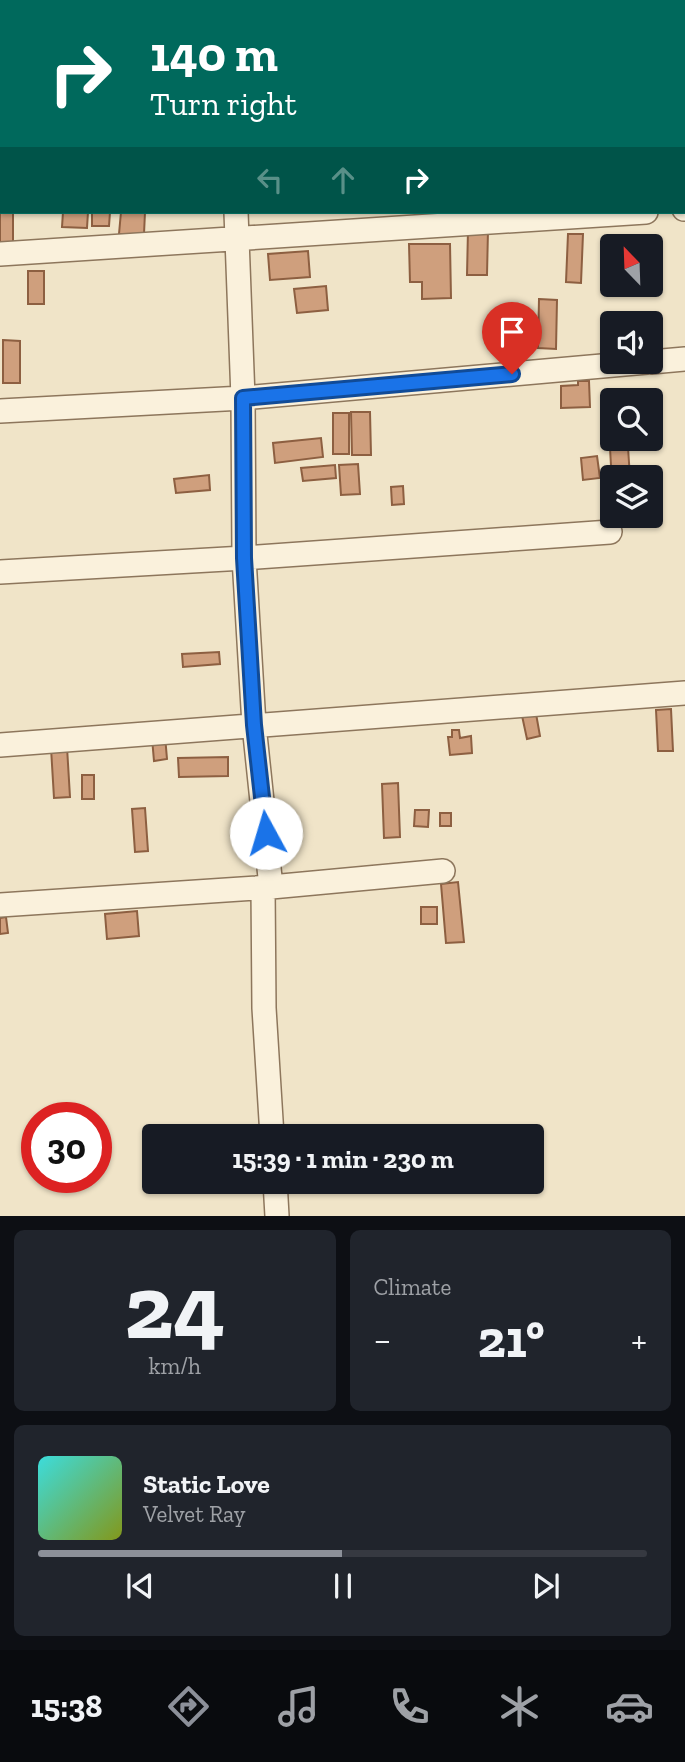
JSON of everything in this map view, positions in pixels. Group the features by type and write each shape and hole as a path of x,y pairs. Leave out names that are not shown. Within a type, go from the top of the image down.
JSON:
{"street":[{"path":"236,214 243,398 244,558 267,887 264,1008 271,1124"},
{"path":"0,254 617,214"},
{"path":"663,361 685,359"},
{"path":"0,411 243,398 600,366"},
{"path":"0,572 610,532"},
{"path":"0,745 685,693"},
{"path":"0,905 267,887 443,871"},
{"path":"276,1194 277,1216"}],"building":[{"path":"0,214 13,214 13,244 0,243"},
{"path":"63,214 88,214 87,228 62,227"},
{"path":"92,214 110,214 109,226 92,226"},
{"path":"121,214 145,214 144,234 119,234"},
{"path":"468,230 488,230 487,275 467,275"},
{"path":"568,234 583,234 581,283 566,282"},
{"path":"409,244 450,244 451,298 422,299 422,282 410,282"},
{"path":"308,251 310,277 270,280 268,254"},
{"path":"28,271 44,271 44,304 28,304"},
{"path":"326,286 328,310 297,313 294,289"},
{"path":"539,299 557,300 556,349 538,348"},
{"path":"3,340 20,341 20,383 3,383"},
{"path":"578,381 589,381 590,407 561,408 561,386 578,385"},
{"path":"351,412 370,412 371,455 352,455"},
{"path":"333,413 349,413 349,454 333,454"},
{"path":"321,438 323,457 275,463 273,443"},
{"path":"610,451 628,451 629,465 611,465"},
{"path":"597,456 600,478 583,480 581,458"},
{"path":"358,464 360,494 341,495 339,465"},
{"path":"335,465 336,478 303,481 301,468"},
{"path":"209,475 210,490 176,493 174,479"},
{"path":"403,486 404,504 392,505 391,487"},
{"path":"219,652 220,664 183,667 182,654"},
{"path":"535,708 540,736 527,739 521,711"},
{"path":"671,709 673,751 658,751 656,710"},
{"path":"452,730 459,730 460,738 471,736 472,753 450,755 448,737 452,737"},
{"path":"165,736 167,759 154,761 152,738"},
{"path":"67,747 70,797 54,798 51,748"},
{"path":"228,757 228,776 179,777 178,758"},
{"path":"82,775 94,775 94,799 82,799"},
{"path":"398,783 400,837 384,838 382,784"},
{"path":"145,808 148,851 135,852 132,809"},
{"path":"415,810 429,810 428,827 414,826"},
{"path":"440,813 451,813 451,826 440,826"},
{"path":"458,882 464,942 446,943 441,884"},
{"path":"421,907 437,907 437,924 421,924"},
{"path":"137,911 139,936 107,939 105,914"},
{"path":"6,917 8,933 0,934 0,918"}],"route":[{"path":"266,833 254,725 244,558 243,398 512,374"}]}
